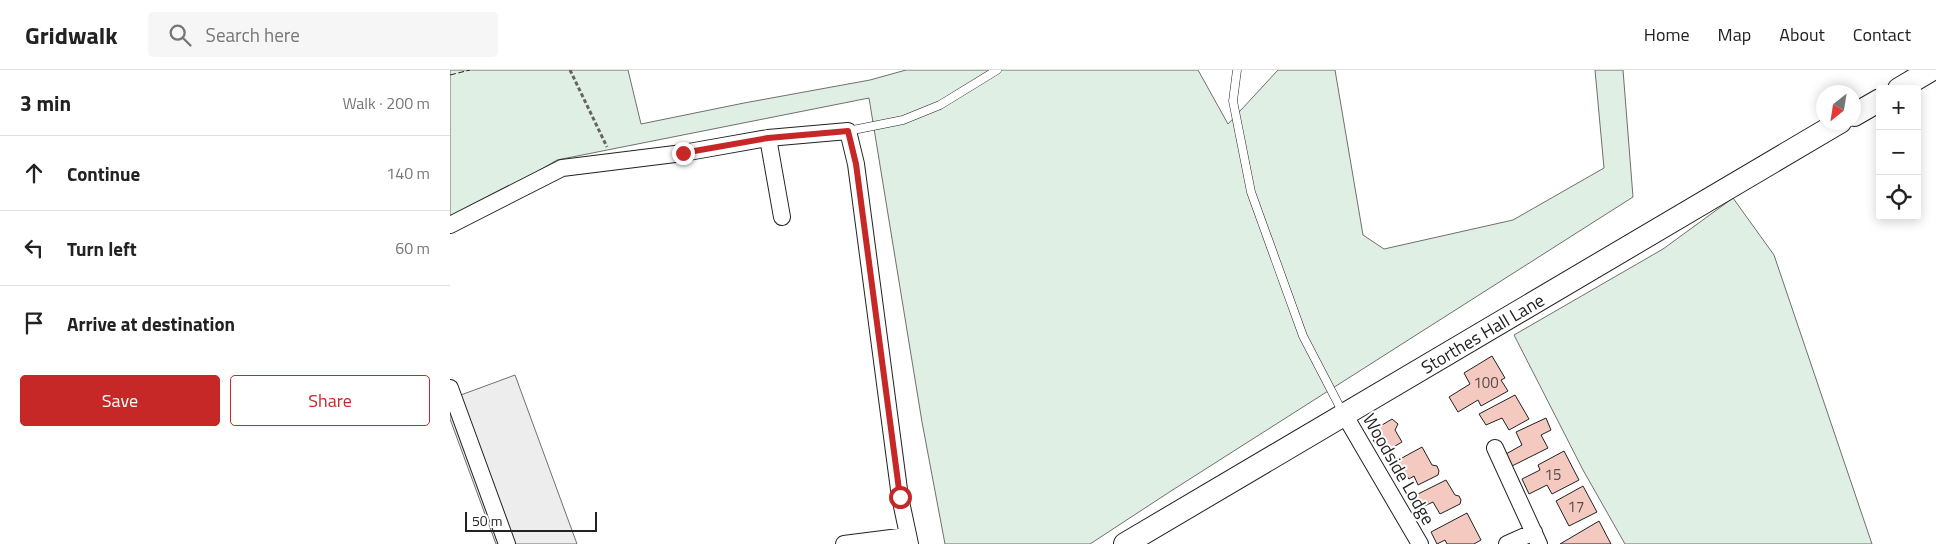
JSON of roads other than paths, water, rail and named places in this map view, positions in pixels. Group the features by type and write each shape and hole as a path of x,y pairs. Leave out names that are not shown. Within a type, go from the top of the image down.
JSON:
{"street":[{"path":"1906,85 1932,70"},
{"path":"1861,111 1876,102"},
{"name":"Storthes Hall Lane","path":"1124,544 1826,130"},
{"path":"450,224 562,168 683,153 768,138 848,131 856,164 900,497 909,540 844,544"},
{"path":"768,138 782,218"},
{"path":"450,388 507,544"},
{"name":"Woodside Lodge","path":"1344,414 1420,544"},
{"path":"1495,448 1537,538 1507,544"}],"lane":[{"path":"848,131 903,120 940,105 997,70"},
{"path":"1237,70 1233,102 1251,192 1303,336 1344,414"}]}
